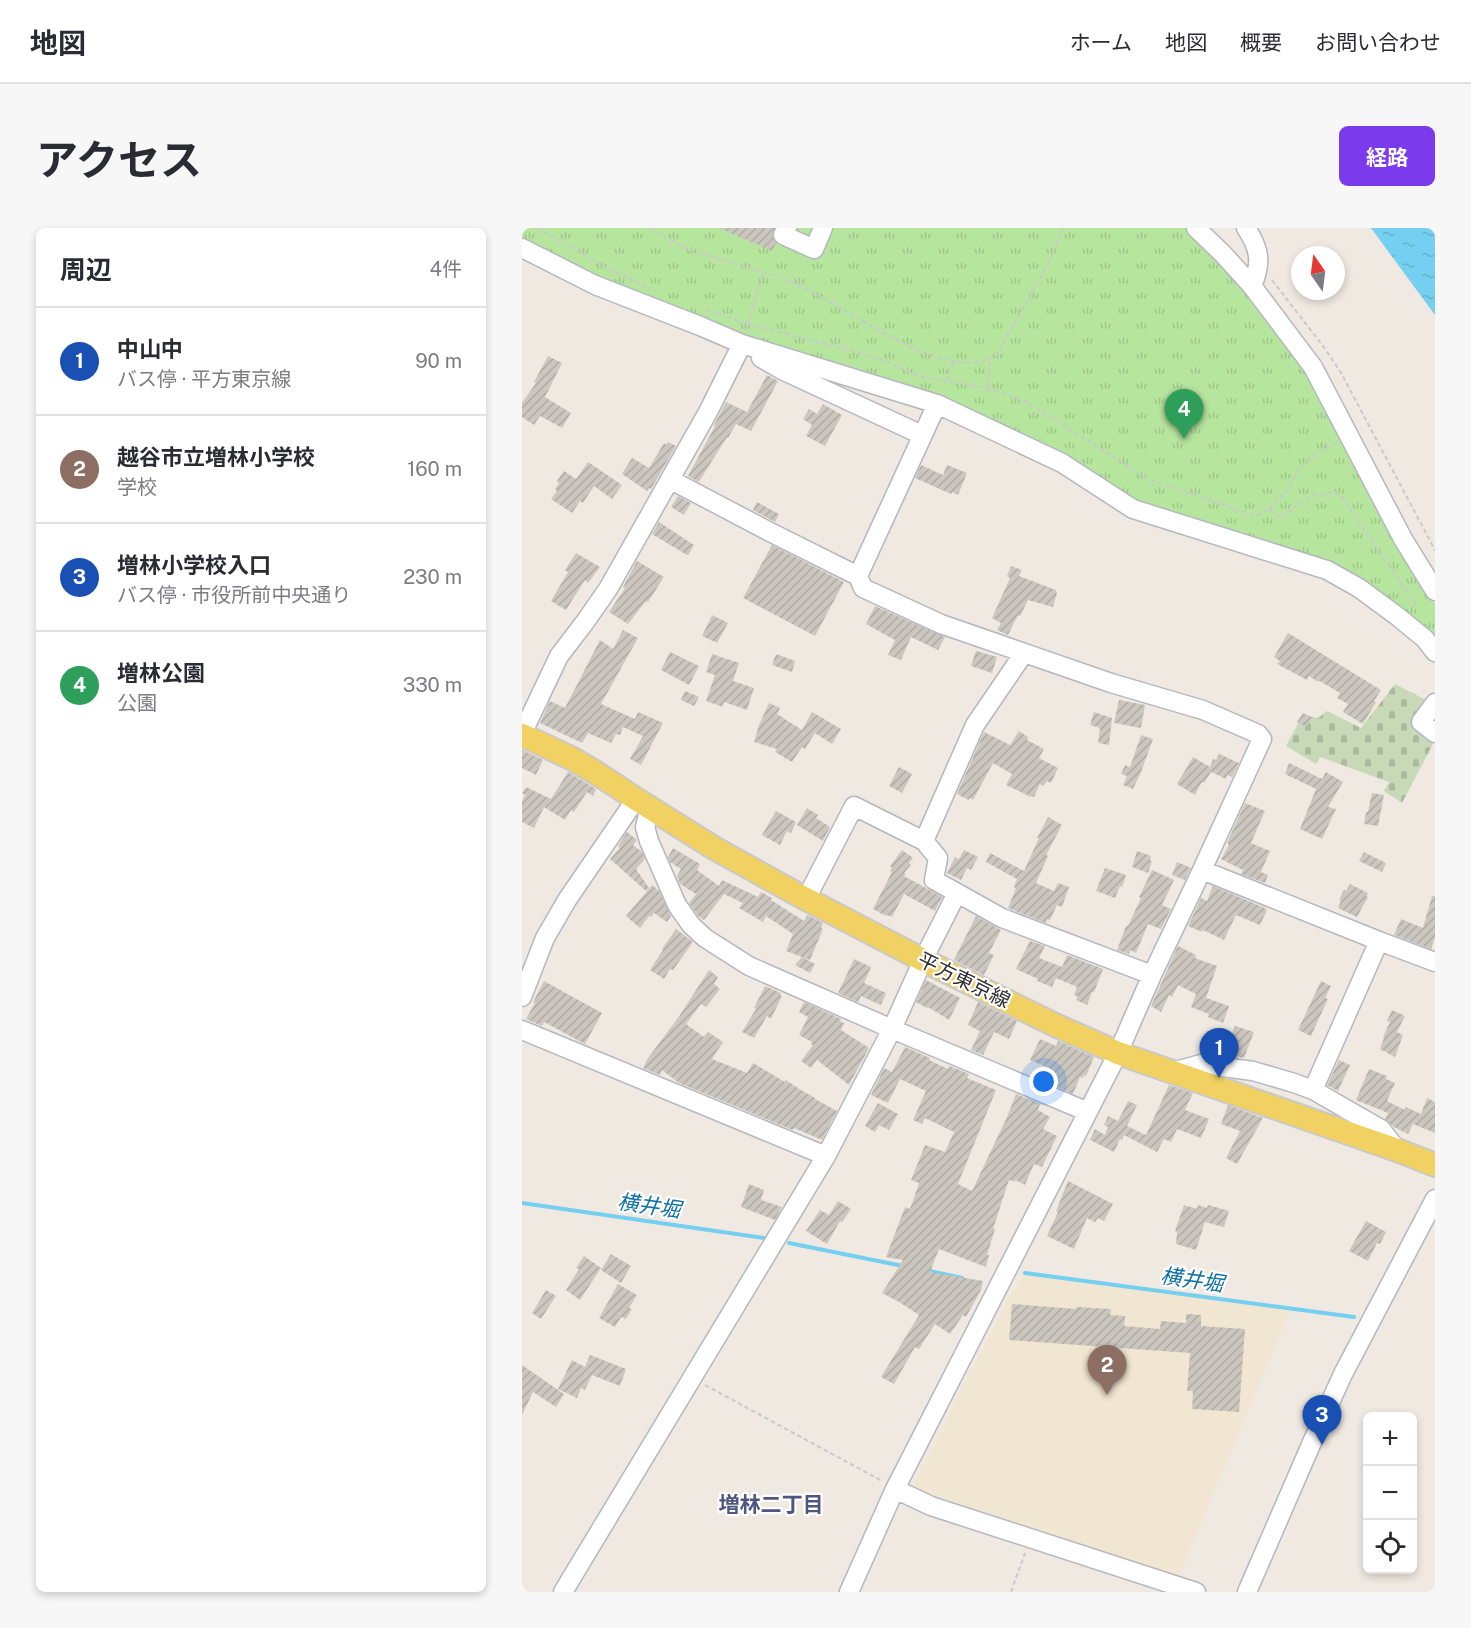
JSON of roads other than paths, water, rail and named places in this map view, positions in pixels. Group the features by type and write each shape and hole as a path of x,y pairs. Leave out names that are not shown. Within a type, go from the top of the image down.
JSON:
{"main road":[{"name":"平方東京線","path":"522,734 573,759 714,849 923,960 1055,1025 1118,1053 1435,1165"}],"street":[{"path":"787,228 783,235 814,249 823,228"},
{"path":"1196,228 1251,286 1313,367 1403,539 1435,591"},
{"path":"1246,228 1253,240 1259,264 1257,275 1251,286"},
{"path":"522,248 595,285 742,344 937,404 1062,463 1133,509 1327,570 1359,588 1397,616 1425,639 1435,652"},
{"path":"742,344 766,362 922,435"},
{"path":"522,734 559,656 608,589 671,480 742,344"},
{"path":"849,1592 895,1489 1118,1053 1262,739 1258,734 1203,710 1111,683 941,624 862,588 858,576 937,404"},
{"path":"671,480 858,576"},
{"path":"924,841 975,725 1024,653"},
{"path":"1435,703 1421,722 1435,734"},
{"path":"522,997 545,938 567,900 643,804"},
{"path":"643,804 649,841 677,905 691,925 705,938 749,966 1088,1112"},
{"path":"806,899 854,806 924,841 939,858 934,880 1002,918 1152,975"},
{"path":"1202,870 1435,962"},
{"path":"563,1592 826,1156 892,1029 957,893"},
{"path":"1313,1090 1379,941"},
{"path":"522,1030 826,1156"},
{"path":"1172,1072 1201,1064 1253,1071 1294,1083 1313,1090 1381,1129 1397,1150"},
{"path":"1247,1592 1343,1374 1435,1198"},
{"path":"895,1489 931,1506 1196,1592"}],"water":[{"path":"1371,228 1435,228 1435,315"}],"waterway":[{"name":"横井堀","path":"522,1203 771,1239"},
{"name":"横井堀","path":"789,1243 903,1266"},
{"name":"横井堀","path":"925,1270 962,1278"},
{"name":"横井堀","path":"1025,1273 1354,1317"}],"place":[{"name":"増林公園","path":"1184,439"},
{"name":"中山中","path":"1219,1078"},
{"name":"越谷市立増林小学校","path":"1107,1395"},
{"name":"増林小学校入口","path":"1322,1445"}],"district":[{"name":"増林二丁目","path":"771,1505"}]}
